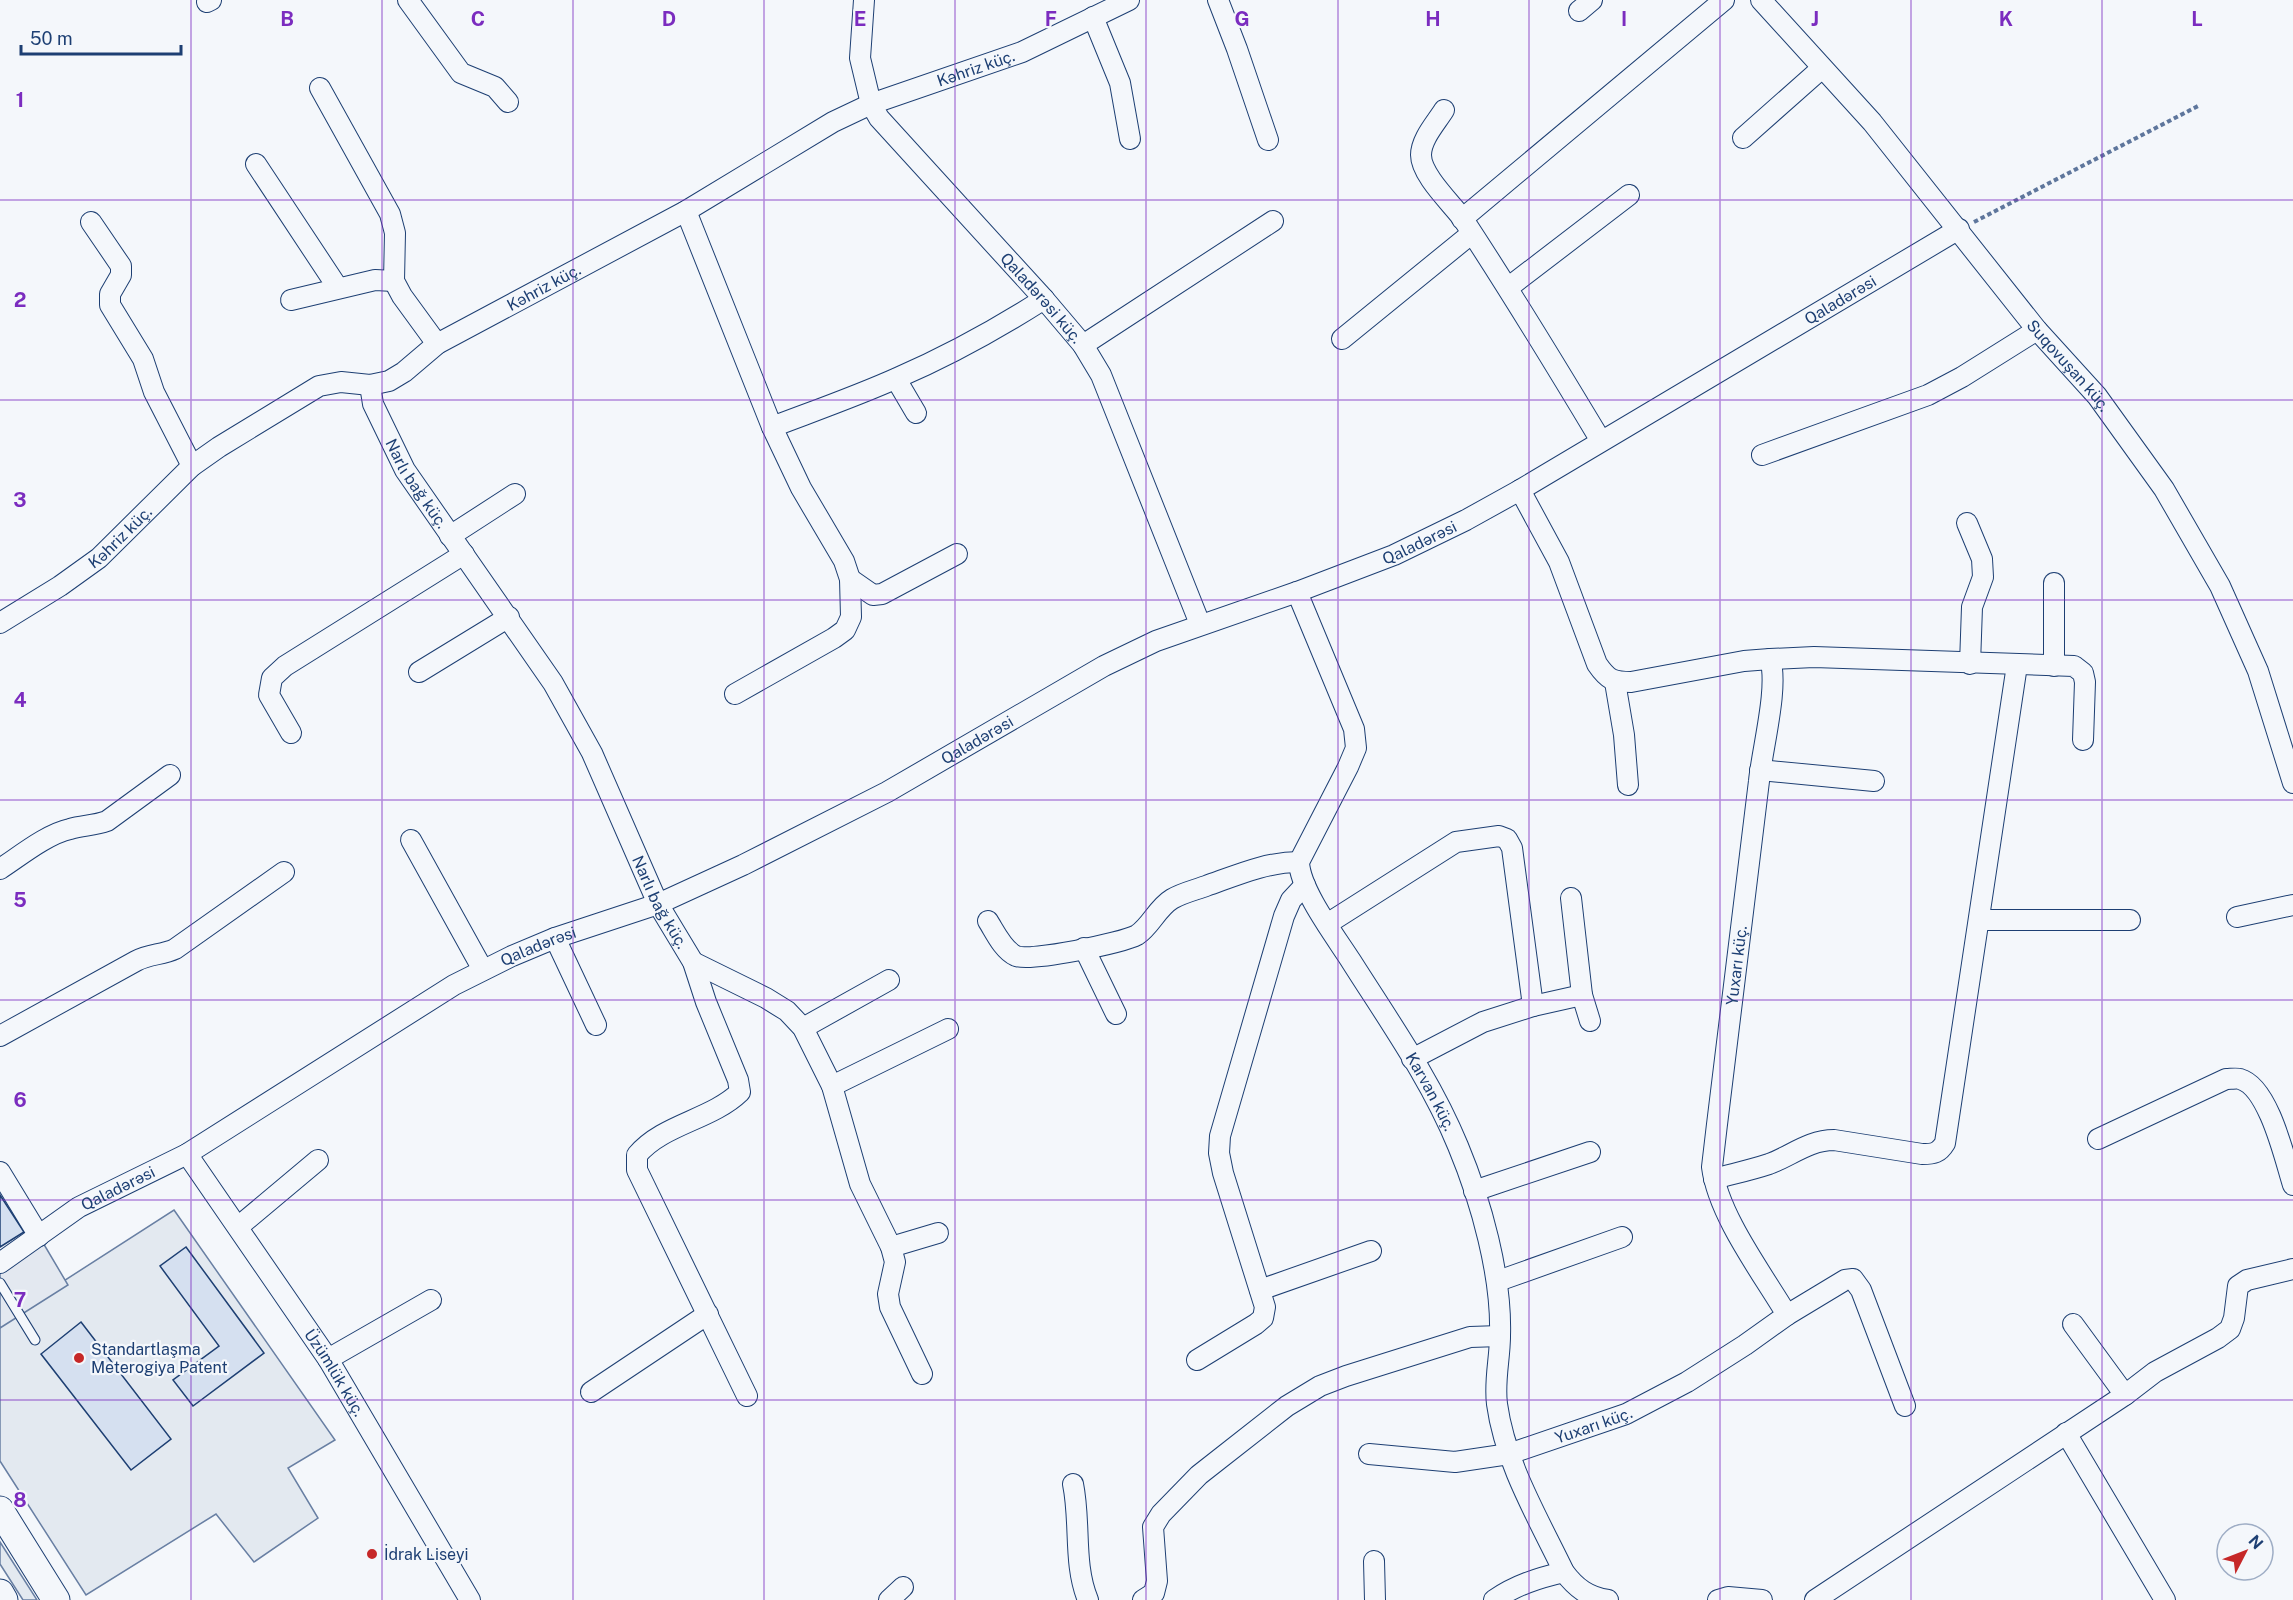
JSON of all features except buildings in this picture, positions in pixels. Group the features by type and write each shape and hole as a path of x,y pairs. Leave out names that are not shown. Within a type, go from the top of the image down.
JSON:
{"main road":[{"path":"0,1510 56,1600"},
{"path":"0,1593 4,1600"}],"street":[{"path":"408,0 462,73 495,87 508,102"},
{"name":"Qaladərəsi küç.","path":"864,0 860,58 871,104 894,136 1044,299 1083,345 1101,375 1200,624"},
{"name":"Kəhriz küç.","path":"0,623 60,586 99,558 192,466 219,447 320,386 340,382 370,385 389,381 404,372 437,344 687,211 812,133 871,104 1022,52 1129,0"},
{"path":"1218,0 1268,140"},
{"path":"1342,339 1724,0"},
{"name":"Suqovuşan küç.","path":"1761,0 1872,122 2037,330 2097,396 2164,489 2209,567 2258,670 2293,783"},
{"path":"1093,17 1120,83 1130,139"},
{"path":"1743,138 1822,68"},
{"path":"320,88 390,214 394,233 394,281 402,297 437,344"},
{"path":"1444,110 1423,143 1421,156 1426,172 1467,226 1509,288 1601,441"},
{"path":"256,164 338,288"},
{"path":"1509,288 1629,195"},
{"path":"687,211 772,427 801,488 844,561 850,579 851,618 844,630 834,638 735,694"},
{"path":"1083,345 1273,220"},
{"path":"91,222 122,266 121,275 110,294 110,305 143,359 154,392 192,466"},
{"name":"Qaladərəsi","path":"0,1263 80,1207 187,1154 454,985 555,938 658,904 743,865 887,792 1104,666 1156,641 1297,592 1394,555 1466,520 1959,230"},
{"path":"291,300 375,280 394,281"},
{"path":"772,427 896,379 967,345 1044,299"},
{"path":"1761,455 1928,395 1962,377 2037,330"},
{"path":"896,379 916,413"},
{"name":"Narlı bağ küç.","path":"370,385 376,411 405,470 553,683 592,753 658,904 693,962 706,1002 738,1080 740,1092 728,1103 647,1142 637,1155 638,1170 747,1396"},
{"path":"1520,490 1559,562 1597,664 1604,674 1615,682 1631,682 1744,661 1814,657 2017,666 2074,666 2083,672 2085,682 2083,740"},
{"path":"450,536 515,494"},
{"path":"1968,523 1982,560 1983,577 1972,608 1970,663"},
{"path":"291,733 269,695 272,678 285,666 464,554"},
{"path":"850,579 873,595 882,594 957,554"},
{"path":"2054,583 2054,666"},
{"path":"988,921 1008,952 1018,958 1048,955 1123,941 1139,933 1161,907 1173,898 1253,869 1280,862 1299,862 1356,748 1354,729 1297,592"},
{"path":"419,672 509,617"},
{"name":"Yuxarı küç.","path":"1369,1454 1455,1462 1509,1454 1626,1414 1687,1382 1787,1315 1735,1229 1714,1179 1712,1167 1760,771 1773,685 1773,669 1770,659"},
{"path":"1714,1179 1770,1163 1808,1144 1824,1140 1922,1154 1940,1151 1945,1143 2017,666"},
{"path":"1615,682 1624,735 1628,785"},
{"path":"1760,771 1874,781"},
{"path":"0,869 57,833 70,828 107,821 170,776"},
{"path":"1327,924 1446,847 1456,842 1499,836 1507,840 1512,848 1533,1006"},
{"path":"411,840 483,970"},
{"name":"Karvan küç.","path":"1299,862 1299,873 1305,885 1440,1106 1458,1146 1474,1191 1498,1281 1500,1336 1496,1376 1497,1402 1509,1454 1563,1572 1576,1588 1595,1598 1608,1600"},
{"path":"0,1036 148,955 165,954 175,949 284,872"},
{"path":"1197,1360 1263,1318 1265,1307 1222,1173 1220,1136 1284,916 1291,900 1305,885"},
{"path":"1571,898 1582,995 1590,1021"},
{"path":"2237,917 2293,905"},
{"path":"1979,920 2130,920"},
{"path":"555,938 596,1025"},
{"path":"1084,948 1116,1014"},
{"path":"693,962 766,998 787,1011 803,1028 832,1086 860,1184 891,1247 895,1262 888,1294 890,1307 922,1374"},
{"path":"803,1028 889,980"},
{"path":"1412,1059 1483,1022 1533,1006 1582,995"},
{"path":"832,1086 948,1029"},
{"path":"2098,1139 2226,1079 2241,1079 2255,1089 2268,1109 2293,1185"},
{"path":"1474,1191 1590,1152"},
{"name":"Üzümlük küç.","path":"187,1154 328,1359 470,1600"},
{"path":"238,1227 318,1160"},
{"path":"0,1172 39,1236"},
{"path":"891,1247 938,1233"},
{"path":"1498,1281 1622,1237"},
{"path":"1260,1290 1371,1251"},
{"path":"1815,1600 2125,1395 2155,1372 2218,1338 2230,1329 2234,1318 2238,1286 2247,1280 2293,1269"},
{"path":"1787,1315 1845,1280 1853,1280 1862,1290 1905,1406"},
{"path":"328,1359 431,1300"},
{"path":"591,1392 708,1314"},
{"path":"2073,1324 2125,1395"},
{"path":"1143,1600 1154,1593 1157,1581 1153,1527 1161,1514 1199,1475 1287,1406 1320,1386 1346,1376 1470,1337 1500,1336"},
{"path":"2066,1433 2165,1600"},
{"path":"1073,1485 1079,1526 1079,1570 1088,1600"},
{"path":"1374,1561 1375,1600"},
{"path":"1494,1600 1508,1590 1531,1580 1563,1572"},
{"path":"1719,1600 1728,1597 1761,1600"}],"lane":[{"path":"0,1283 35,1340"}],"path":[{"path":"1959,230 2200,105"}],"shaded area":[{"path":"174,1210 335,1440 288,1468 318,1518 254,1562 216,1514 86,1595 0,1461 0,1322"},
{"path":"39,1236 68,1285 0,1328 0,1263"},
{"path":"0,1542 37,1600 23,1600 0,1564"}],"place":[{"name":"Standartlaşma Meterogiya Patent","path":"79,1358"},
{"name":"İdrak Liseyi","path":"372,1554"}]}
